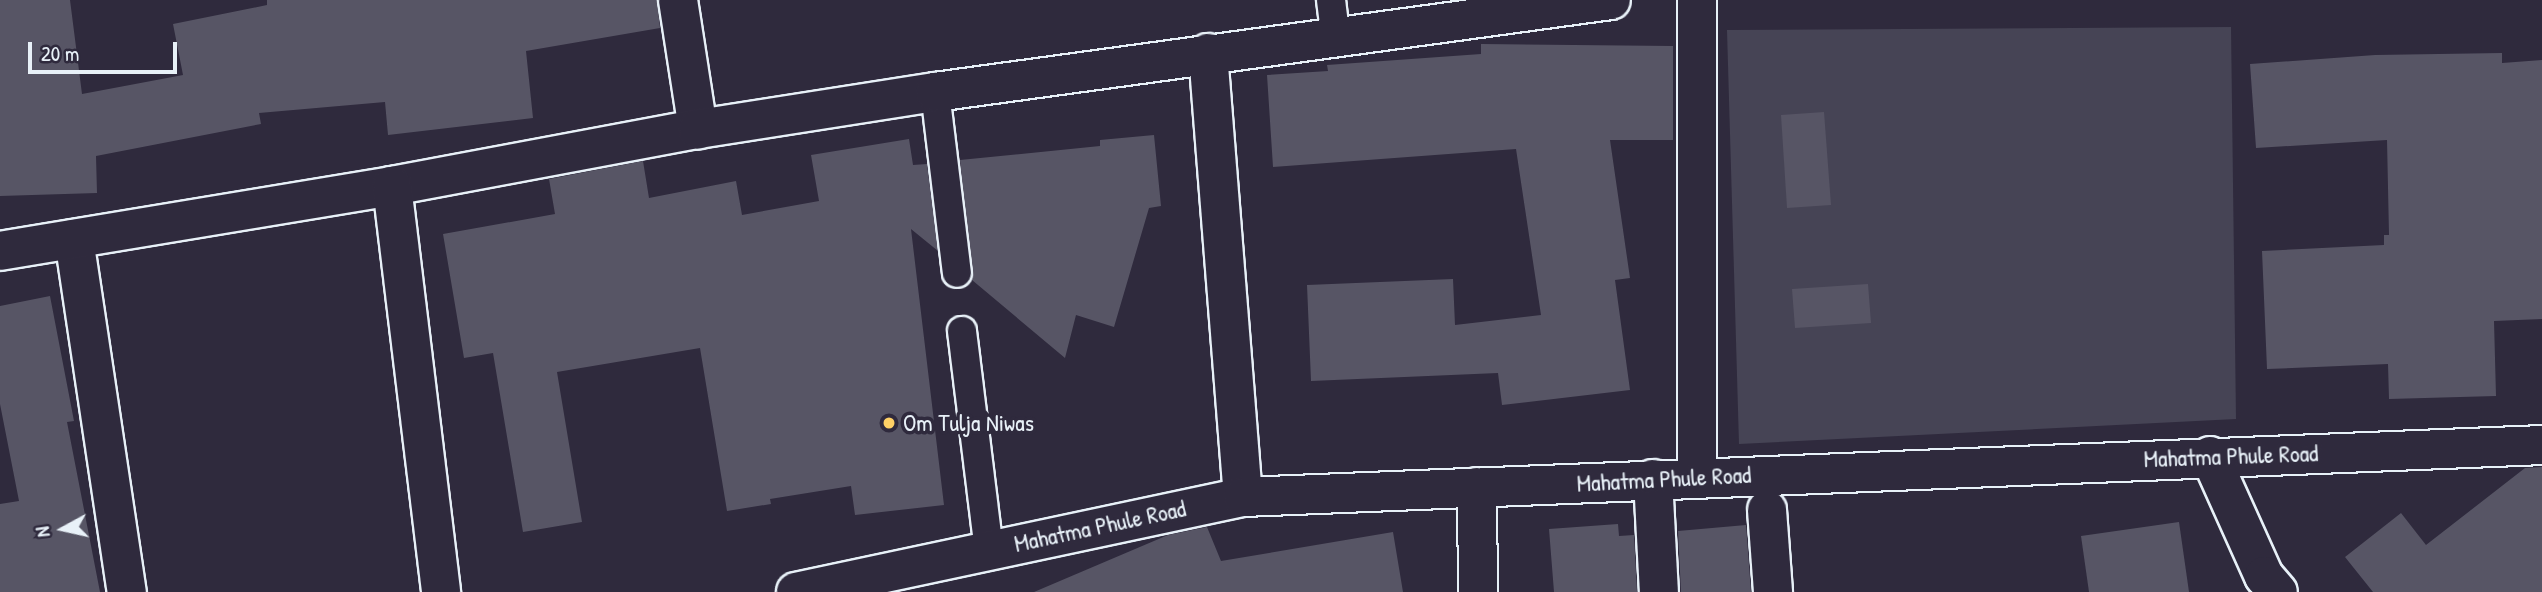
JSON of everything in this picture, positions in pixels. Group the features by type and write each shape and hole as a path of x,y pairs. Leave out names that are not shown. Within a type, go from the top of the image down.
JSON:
{"street":[{"path":"678,0 698,129"},
{"path":"0,251 392,186 698,129 1208,53 1333,17 1611,0"},
{"path":"1697,0 1697,477"},
{"path":"1208,53 1243,498"},
{"path":"392,186 441,592"},
{"path":"74,239 127,592"},
{"name":"Mahatma Phule Road","path":"796,592 1243,498 2210,456 2542,445"},
{"path":"2210,456 2264,576 2278,592"},
{"path":"1653,479 1659,592"},
{"path":"1478,487 1478,592"},
{"path":"1767,510 1773,592"}],"lane":[{"path":"935,92 957,273"},
{"path":"962,331 989,550"}],"shaded area":[{"path":"2231,27 2236,419 1739,444 1727,30"}],"building":[{"path":"0,0 70,0 82,94 183,75 173,24 267,5 267,0 657,0 660,28 526,51 533,118 388,135 385,102 259,113 261,124 96,156 97,193 0,196"},
{"path":"1481,44 1673,46 1673,140 1610,140 1630,278 1615,280 1630,390 1502,405 1498,373 1311,381 1307,285 1453,279 1455,325 1541,315 1516,149 1273,167 1267,75 1328,71 1327,65 1481,54"},
{"path":"2502,53 2502,63 2542,60 2542,319 2494,321 2496,396 2389,399 2388,364 2267,369 2262,251 2384,245 2384,235 2389,235 2387,140 2256,148 2250,64 2375,55"},
{"path":"1824,112 1831,205 1787,208 1781,115"},
{"path":"1154,135 1161,206 1149,208 1114,327 1076,315 1065,358 972,280 960,160 1100,146 1100,140"},
{"path":"909,139 913,165 927,164 938,251 911,229 944,505 855,515 851,486 770,499 771,504 727,511 700,348 557,372 582,522 523,532 493,353 464,358 443,234 555,214 549,179 643,161 649,198 736,181 742,215 819,201 811,155"},
{"path":"1868,284 1871,323 1795,328 1792,289"},
{"path":"50,296 74,421 67,422 100,592 0,592 0,504 19,501 0,404 0,306"},
{"path":"2542,467 2542,592 2373,592 2345,557 2401,513 2426,545 2525,468"},
{"path":"2179,522 2189,592 2089,592 2081,536"},
{"path":"1618,524 1619,536 1634,535 1637,592 1554,592 1549,529"},
{"path":"1746,525 1751,592 1681,592 1678,531"},
{"path":"1207,527 1221,561 1393,532 1403,592 1034,592 1168,535"}],"place":[{"name":"Om Tulja Niwas","path":"889,423"}]}
